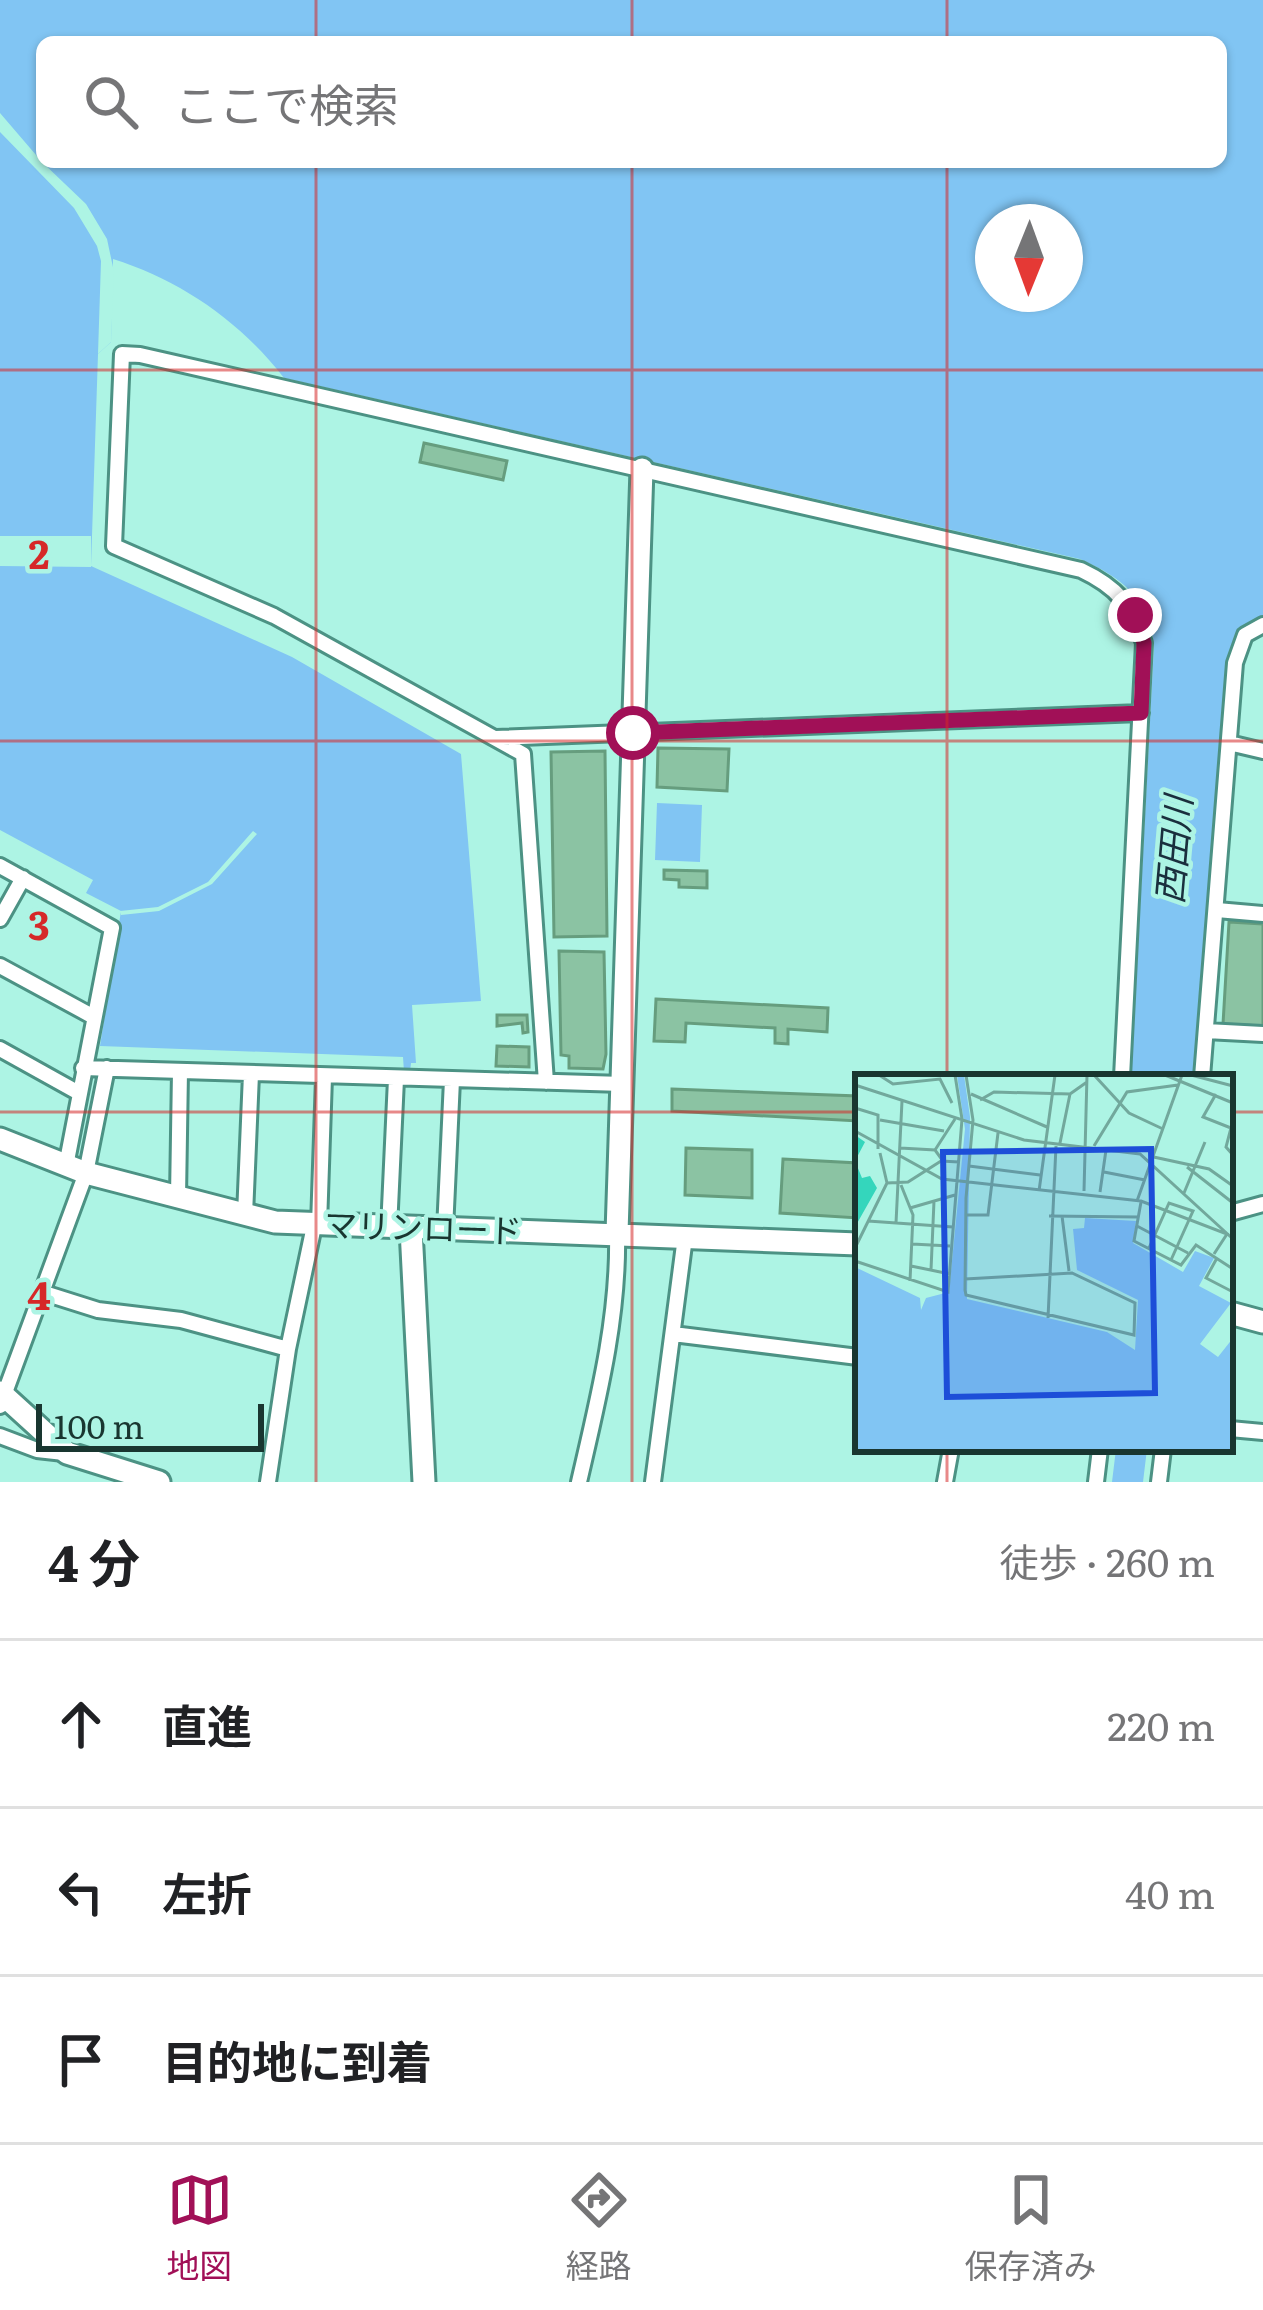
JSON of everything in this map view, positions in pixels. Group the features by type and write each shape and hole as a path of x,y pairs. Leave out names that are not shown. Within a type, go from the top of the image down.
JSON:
{"street":[{"path":"547,1082 523,754 274,616 114,546 122,354 1081,570 1108,583 1135,615 1144,643 1122,1074"},
{"path":"579,1482 618,1268 642,469"},
{"path":"1202,1074 1239,648 1245,635 1263,625"},
{"path":"491,738 1141,713"},
{"path":"1229,743 1263,751"},
{"path":"0,866 112,928 79,1093 76,1170"},
{"path":"0,919 23,878"},
{"path":"1217,910 1263,914"},
{"path":"0,967 92,1016"},
{"path":"1206,1030 1263,1034"},
{"path":"0,1049 79,1093"},
{"path":"83,1067 623,1084"},
{"path":"67,1453 1,1398 41,1292 107,1069"},
{"path":"178,1197 180,1071"},
{"path":"245,1215 251,1074"},
{"path":"268,1482 288,1348 317,1226 324,1077"},
{"path":"396,1078 400,1229 424,1482"},
{"path":"445,1230 452,1080"},
{"name":"マリンロード","path":"0,1138 76,1170 245,1215 317,1226 855,1244"},
{"path":"1233,1212 1263,1204"},
{"path":"653,1482 685,1237"},
{"path":"41,1292 98,1310 182,1320 288,1348"},
{"path":"1233,1314 1263,1322"},
{"path":"673,1334 855,1357"},
{"path":"0,1436 159,1482"},
{"path":"945,1482 950,1452"},
{"path":"1096,1482 1100,1452"},
{"path":"1159,1482 1162,1452"}],"water":[{"name":"西田川","path":"0,0 1263,0 1263,616 1237,635 1230,648 1193,1074 1131,1074 1154,646 1146,615 1120,582 1080,559 284,378 248,338 207,305 162,278 113,259 111,342 98,354 91,566 292,657 461,754 481,1001 412,1005 416,1063 411,1063 410,1072 404,1072 403,1057 100,1046 121,911 86,893 93,880 0,830"},
{"path":"657,803 702,805 700,862 655,860"},
{"path":"1116,1452 1147,1452 1143,1482 1112,1482"}],"pier":[{"path":"0,113 36,155 36,168 48,168 86,204 107,239 114,272 111,342 98,354 101,261 97,246 74,208 0,132"},
{"path":"0,536 91,536 91,567 0,566"},
{"path":"253,831 257,834 212,884 159,911 121,915 120,911 158,907 208,882"}],"building":[{"path":"424,443 507,461 503,480 420,462"},
{"path":"658,748 729,749 727,791 657,787"},
{"path":"605,751 607,936 554,937 551,752"},
{"path":"664,870 707,871 707,888 679,887 679,880 664,879"},
{"path":"1229,922 1263,924 1263,1026 1223,1024"},
{"path":"559,951 604,952 603,1069 569,1068 569,1056 561,1055"},
{"path":"656,999 828,1008 827,1032 788,1029 788,1044 775,1043 775,1028 686,1023 685,1042 654,1041"},
{"path":"497,1015 527,1015 528,1032 523,1033 522,1023 497,1026"},
{"path":"497,1046 529,1047 529,1067 496,1066"},
{"path":"672,1089 855,1096 855,1121 672,1111"},
{"path":"686,1148 752,1150 752,1198 685,1195"},
{"path":"783,1159 855,1163 855,1218 780,1213"}],"route":[{"path":"633,733 1141,713 1144,643 1135,615"}]}
